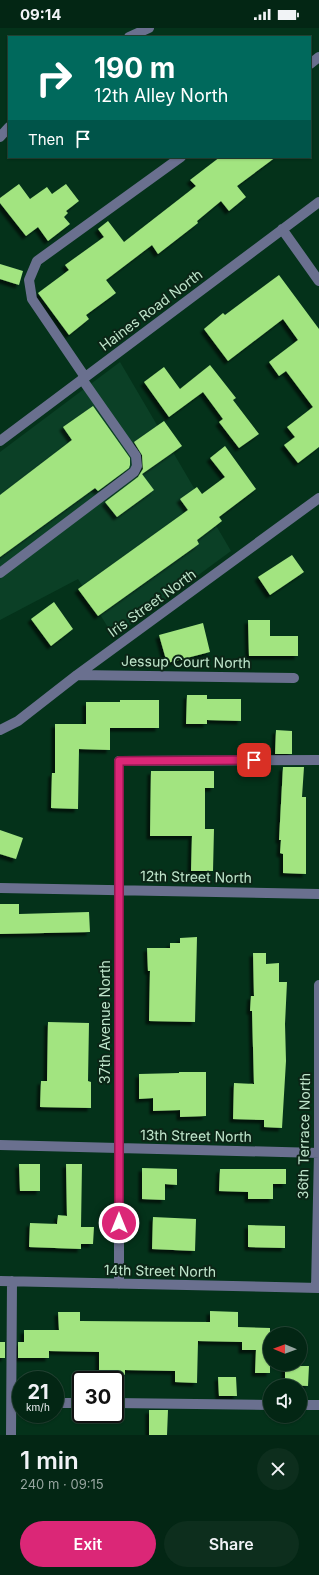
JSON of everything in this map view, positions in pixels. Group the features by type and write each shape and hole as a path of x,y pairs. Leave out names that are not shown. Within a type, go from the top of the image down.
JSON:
{"street":[{"path":"131,36 149,28"},
{"path":"311,63 319,57"},
{"path":"0,137 8,128"},
{"path":"0,573 134,472 137,466 136,456 32,299 29,280 37,261 180,158"},
{"name":"Haines Road North","path":"0,441 319,202"},
{"path":"282,229 319,281"},
{"name":"Iris Street North","path":"0,730 18,721 77,675 319,498"},
{"name":"Jessup Court North","path":"77,675 294,678"},
{"name":"37th Avenue North","path":"119,1284 119,761 319,760"},
{"name":"12th Street North","path":"0,888 319,894"},
{"name":"36th Terrace North","path":"317,1288 319,985"},
{"name":"13th Street North","path":"0,1145 319,1153"},
{"name":"14th Street North","path":"0,1281 317,1288"},
{"path":"12,1281 15,1371"},
{"path":"124,1404 263,1405"},
{"path":"307,1405 319,1405"},
{"path":"11,1435 13,1423"}],"shaded area":[{"path":"120,362 231,551 114,637 78,579 0,620 0,452"}],"building":[{"path":"219,158 275,158 237,186 246,197 229,211 221,201 197,221 198,223 158,254 152,245 106,280 116,293 86,315 89,319 69,335 38,293 69,270 65,265 104,237 98,229 108,221 124,242 196,186 190,180"},
{"path":"19,184 30,199 47,187 52,194 66,184 79,201 66,211 68,213 64,217 70,224 48,241 38,227 26,236 0,203 0,198"},
{"path":"0,264 23,271 19,285 0,279"},
{"path":"279,275 319,329 319,447 298,463 284,445 295,437 287,427 313,407 286,371 279,376 269,362 298,340 283,319 228,361 204,329 223,313 225,315"},
{"path":"210,365 236,398 233,400 259,434 239,448 219,422 223,419 203,392 169,417 144,382 164,367 180,389"},
{"path":"93,406 130,458 129,468 98,491 95,488 0,557 0,495 72,440 63,427"},
{"path":"164,421 182,446 142,474 154,490 117,517 105,502 138,477 143,469 142,455 134,442"},
{"path":"225,446 256,489 219,517 222,521 197,540 199,544 98,616 78,589 188,510 180,499 197,487 202,494 225,477 210,458"},
{"path":"292,555 304,572 270,595 258,577"},
{"path":"54,602 73,629 51,646 31,619"},
{"path":"248,620 270,620 270,636 298,636 298,656 249,656"},
{"path":"203,623 210,652 167,663 159,635"},
{"path":"187,695 207,695 207,699 241,699 241,721 207,720 207,724 186,724"},
{"path":"120,700 159,700 159,728 110,728 110,750 79,749 78,809 51,808 52,773 55,773 55,724 86,724 86,702 120,702"},
{"path":"276,730 292,731 292,754 275,754"},
{"path":"283,767 304,767 302,797 306,797 306,874 283,873 283,854 280,853 281,840 279,840"},
{"path":"151,771 214,771 214,788 205,788 205,829 214,829 213,871 191,871 192,836 150,836"},
{"path":"0,830 23,838 16,859 0,854"},
{"path":"0,904 19,904 19,914 89,912 90,932 0,934"},
{"path":"197,937 195,1022 149,1021 150,971 148,971 147,948 170,948 170,943 180,943 180,938"},
{"path":"253,953 266,953 266,964 279,963 279,982 287,982 285,1024 286,1061 282,1128 264,1127 264,1120 233,1119 234,1083 254,1084 252,1011 250,1011 251,996 254,996"},
{"path":"48,1022 89,1023 88,1081 91,1082 91,1108 40,1107 41,1081 47,1081"},
{"path":"206,1072 206,1116 180,1117 180,1110 153,1111 153,1098 139,1099 139,1074"},
{"path":"19,1164 40,1164 40,1191 20,1191"},
{"path":"66,1164 82,1164 81,1227 94,1227 93,1244 81,1244 81,1249 29,1247 30,1223 57,1224 58,1215 67,1216"},
{"path":"142,1168 177,1169 177,1185 165,1184 165,1200 142,1199"},
{"path":"220,1169 286,1169 286,1184 273,1184 273,1199 248,1199 248,1192 219,1191"},
{"path":"153,1217 196,1219 195,1251 152,1249"},
{"path":"248,1225 285,1226 285,1248 248,1247"},
{"path":"210,1311 238,1312 238,1327 263,1328 263,1371 270,1371 270,1373 255,1373 256,1350 242,1350 242,1342 198,1341 197,1383 175,1382 175,1371 125,1370 124,1375 124,1371 99,1371 99,1352 49,1351 49,1358 18,1358 18,1342 24,1342 24,1330 59,1330 58,1312 80,1312 80,1321 210,1322"},
{"path":"0,1342 5,1342 5,1358 0,1358"},
{"path":"307,1366 309,1366 308,1386 307,1379 285,1379 285,1371 307,1371"},
{"path":"218,1377 236,1377 237,1396 219,1396"},
{"path":"149,1410 168,1410 167,1435 149,1435"}],"route":[{"path":"119,1223 119,761 254,760"}]}
